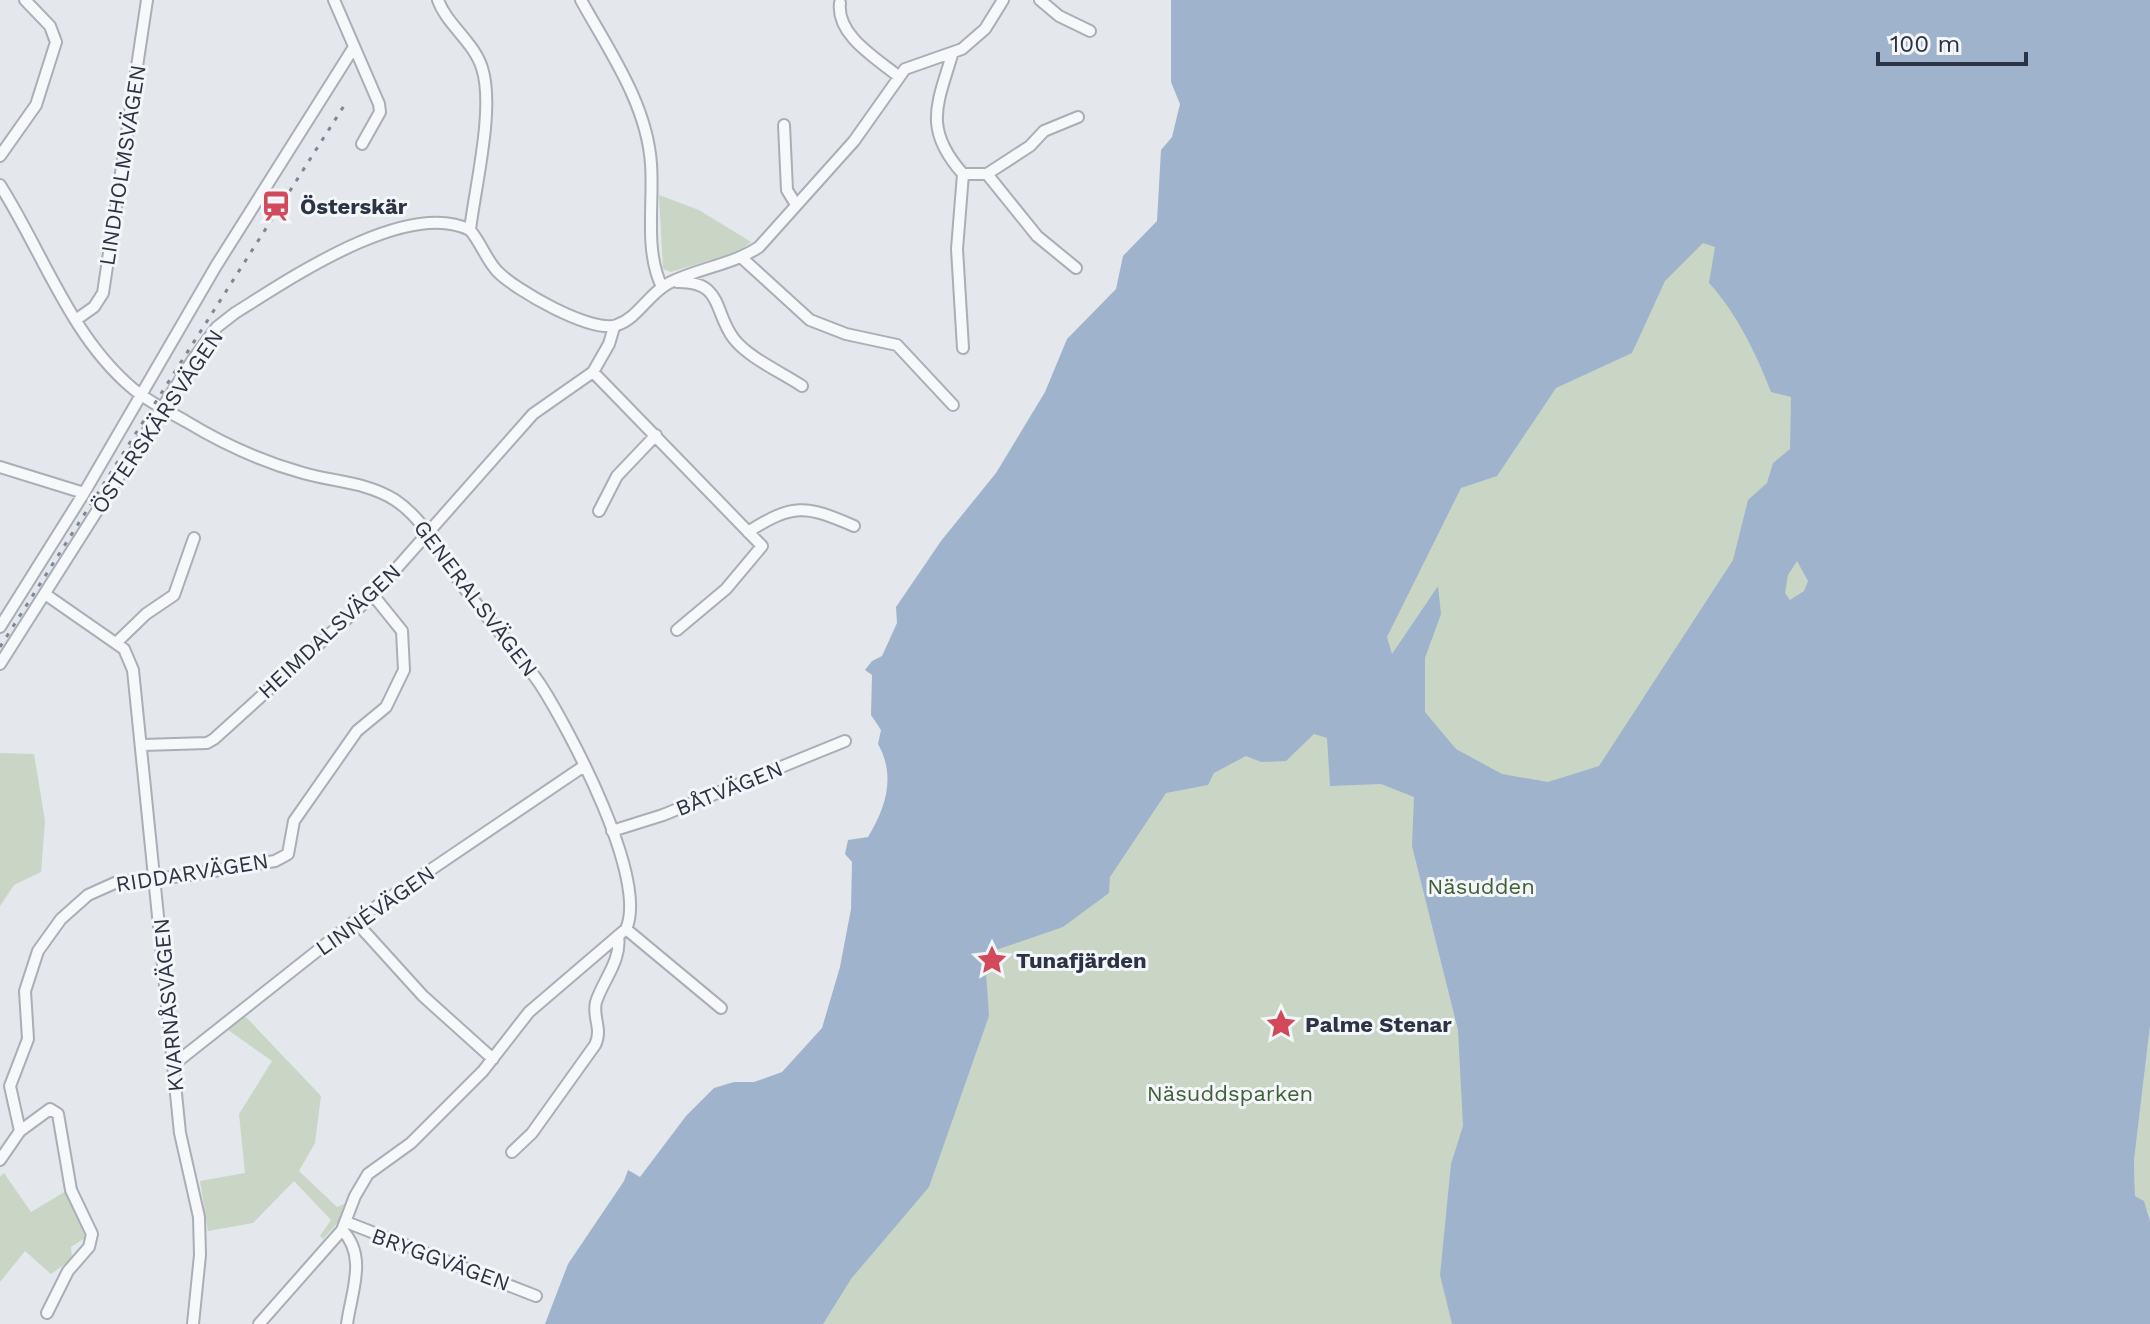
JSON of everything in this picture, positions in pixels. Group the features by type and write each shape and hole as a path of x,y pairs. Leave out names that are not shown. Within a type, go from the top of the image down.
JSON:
{"street":[{"path":"0,156 36,105 56,42 50,26 25,0"},
{"name":"LINDHOLMSVÄGEN","path":"77,319 94,307 103,293 147,0"},
{"path":"334,0 376,95 380,112 362,144"},
{"path":"438,0 474,53 485,82 485,121 470,230 507,280 581,321 600,328 614,327 624,322 666,285 742,258 759,247 864,128 898,76 922,60 952,55 979,36 1003,0"},
{"path":"581,0 622,70 647,144 651,163 653,260 666,285"},
{"path":"1040,0 1059,16 1090,31"},
{"path":"840,3 841,19 846,30 898,76"},
{"path":"0,627 84,493 216,266 354,47"},
{"path":"952,55 935,114 941,138 963,174 957,249 963,348"},
{"path":"963,174 987,174 1030,146 1044,131 1078,117"},
{"path":"784,125 787,190 795,203"},
{"path":"987,174 1037,236 1076,268"},
{"name":"GENERALSVÄGEN","path":"0,185 77,319 113,369 141,395 231,449 263,462 379,491 419,518 466,590 539,684 584,766 612,831 629,883 631,911 618,954 596,1002 600,1028 595,1045 532,1133 512,1152"},
{"name":"ÖSTERSKÄRSVÄGEN","path":"0,664 217,327 318,262 353,244 436,223 470,230"},
{"path":"742,258 810,320 846,334 897,345 953,405"},
{"path":"666,285 690,282 715,296 734,339 802,386"},
{"name":"HEIMDALSVÄGEN","path":"143,745 207,743 373,595 533,414 593,372 609,344 614,327"},
{"path":"593,372 762,546 726,589 677,630"},
{"path":"599,511 617,476 656,435"},
{"path":"0,467 84,493"},
{"path":"748,532 774,516 797,508 816,510 854,526"},
{"path":"116,643 146,614 174,595 194,538"},
{"name":"KVARNÅSVÄGEN","path":"45,594 124,649 133,670 180,1133 199,1217 200,1255 193,1324"},
{"name":"RIDDARVÄGEN","path":"20,1131 10,1086 28,1039 25,991 38,951 61,919 88,895 117,882 275,861 288,854 294,821 357,731 386,707 404,670 402,631 373,595"},
{"name":"BÅTVÄGEN","path":"612,831 663,815 845,741"},
{"name":"LINNÉVÄGEN","path":"173,1065 355,921 584,766"},
{"path":"355,921 423,996 493,1059"},
{"path":"259,1324 344,1226 355,1196 368,1174 411,1143 493,1059 529,1012 622,933 721,1008"},
{"path":"0,1160 20,1131 50,1109 58,1114 71,1190 92,1234 89,1247 68,1271 47,1313"},
{"path":"344,1226 354,1248 357,1270 347,1324"},
{"name":"BRYGGVÄGEN","path":"344,1226 536,1296"}],"green space":[{"name":"Näsudden","path":"1845,0 1881,1324 691,1324 942,875"},
{"path":"659,195 699,210 751,242 739,251 671,272 663,269"},
{"path":"0,753 34,754 45,821 41,872 14,885 0,906"},
{"path":"244,1015 321,1096 315,1143 299,1171 337,1207 344,1204 339,1221 323,1239 320,1236 331,1220 294,1181 253,1223 208,1231 200,1181 245,1173 239,1114 272,1061 228,1030"},
{"path":"2150,1026 2150,1221 2144,1202 2135,1196 2134,1161"},
{"path":"4,1173 31,1212 66,1191 80,1215 85,1238 71,1247 72,1259 51,1274 25,1251 0,1282 0,1177"}],"water":[{"path":"1171,0 2150,0 2150,1026 2134,1161 2135,1196 2144,1201 2150,1221 2150,1324 1452,1324 1440,1275 1451,1164 1463,1126 1458,1030 1412,846 1414,797 1381,784 1330,786 1327,738 1314,734 1286,761 1261,762 1246,756 1214,773 1208,785 1166,793 1110,877 1109,893 1063,927 996,950 985,957 989,1016 929,1187 851,1279 823,1324 545,1324 568,1264 624,1181 628,1170 640,1177 686,1116 714,1088 734,1082 754,1082 782,1072 822,1028 840,967 851,909 852,862 845,854 848,840 868,837 880,814 886,791 887,768 878,744 881,730 871,715 872,675 865,670 872,661 882,656 897,623 896,607 941,541 996,473 1045,392 1067,339 1116,289 1123,256 1157,221 1161,150 1172,137 1180,104 1171,82","holes":["1703,243 1715,247 1709,283 1745,334 1771,392 1791,397 1790,449 1773,463 1767,483 1748,500 1733,560 1599,766 1548,782 1502,774 1456,749 1425,712 1425,658 1441,614 1438,586 1392,654 1387,637 1461,488 1497,476 1556,388 1632,353 1665,281","1797,561 1808,581 1804,591 1790,600 1785,593 1788,575"]}],"railway":[{"path":"0,647 347,101"}],"place":[{"name":"Österskär","path":"276,206"},
{"name":"Tunafjärden","path":"992,960"},
{"name":"Palme Stenar","path":"1281,1024"}],"park label":[{"name":"Näsuddsparken","path":"1230,1093"}]}
